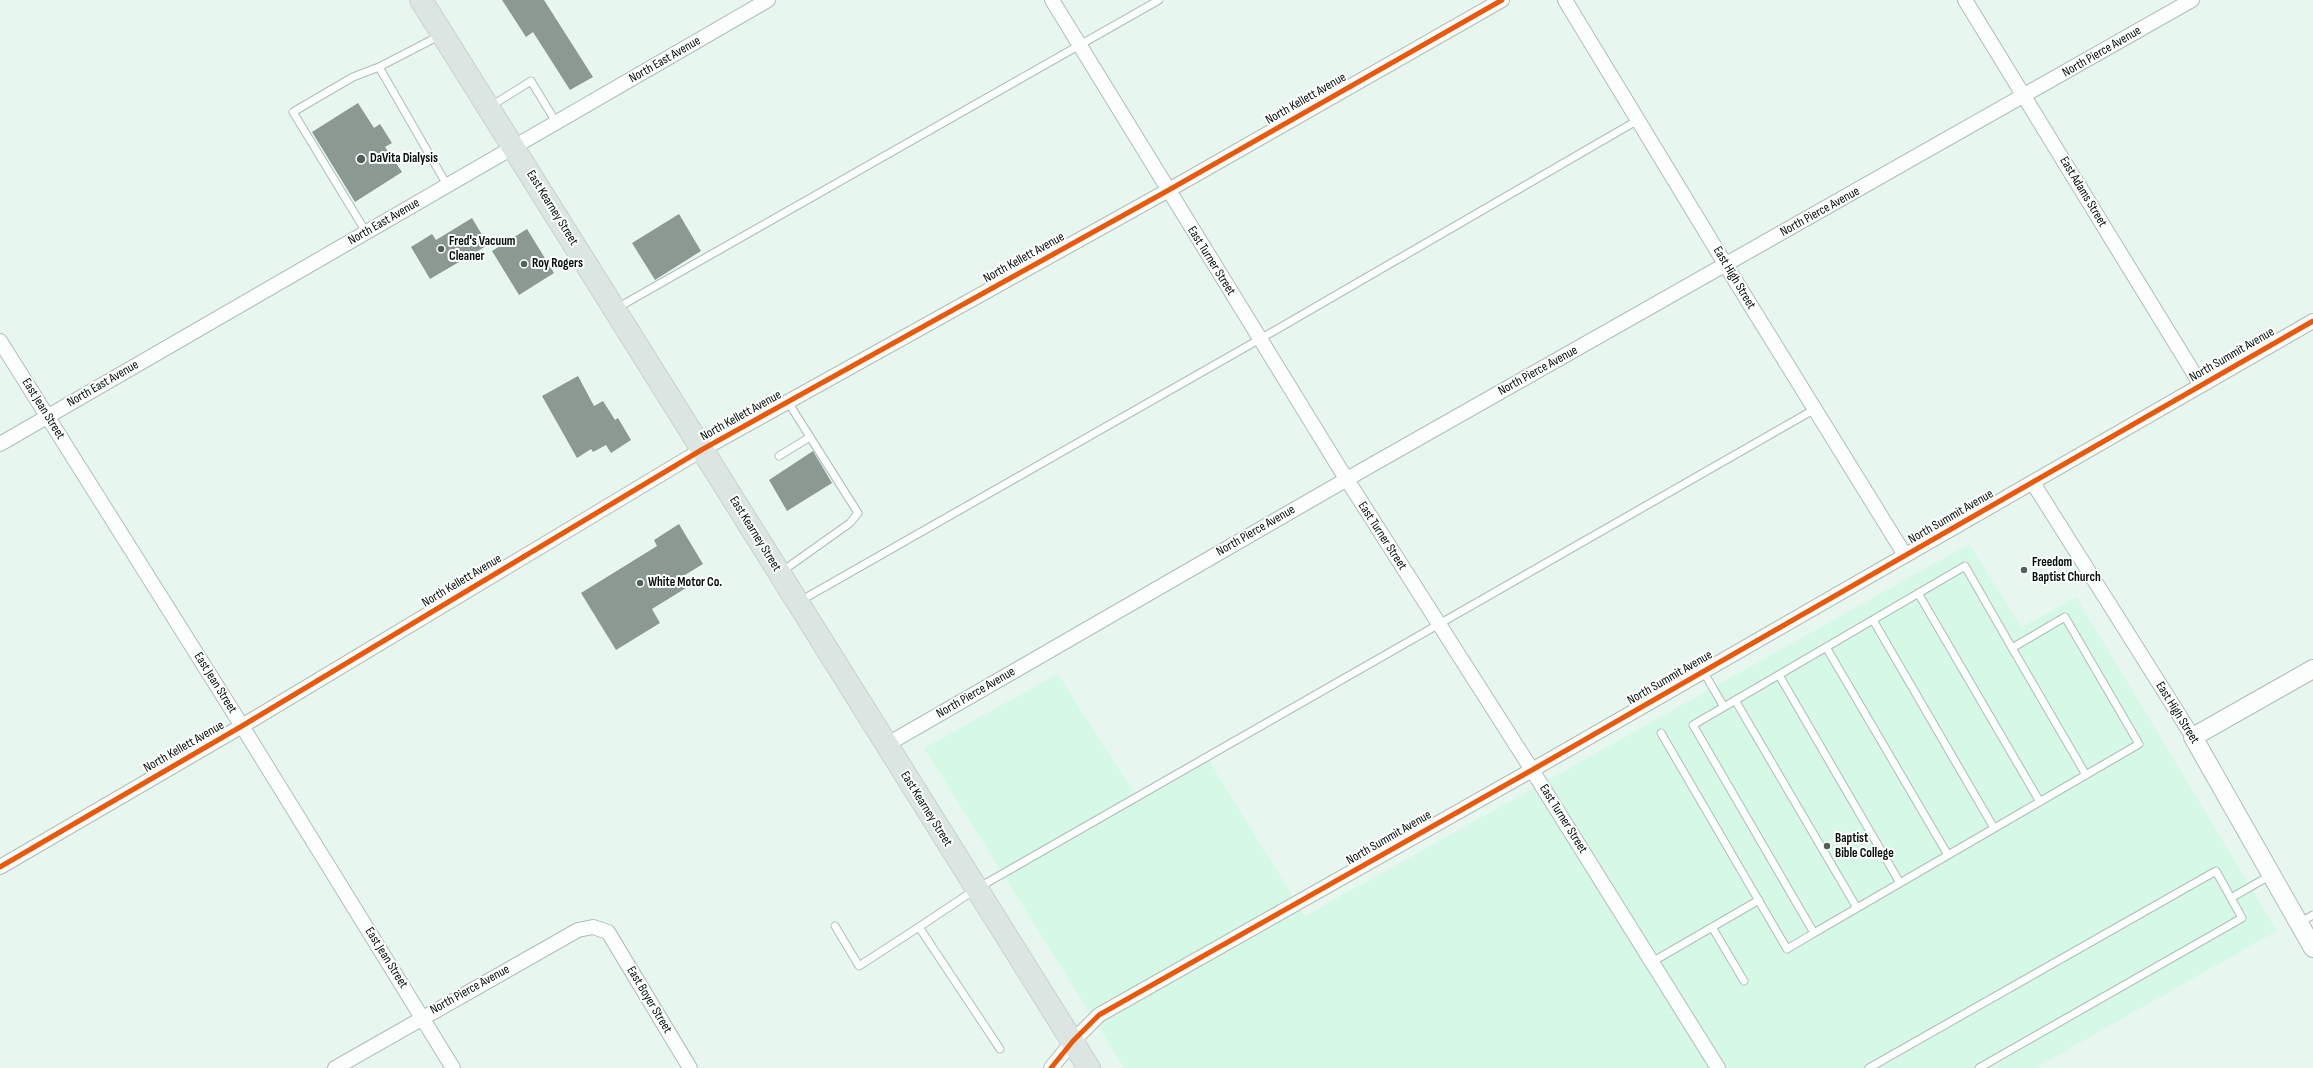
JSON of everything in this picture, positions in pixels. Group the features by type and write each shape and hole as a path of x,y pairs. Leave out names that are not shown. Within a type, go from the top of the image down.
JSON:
{"main road":[{"name":"East Kearney Street","path":"421,0 616,309 886,745 1089,1068"}],"street":[{"name":"North East Avenue","path":"0,444 768,0"},
{"name":"East Turner Street","path":"1052,0 1346,479 1532,770 1718,1068"},
{"name":"North Kellett Avenue","path":"0,867 242,726 703,449 1168,191 1502,0"},
{"name":"East High Street","path":"1565,0 1905,556"},
{"name":"East Adams Street","path":"1965,0 2201,385"},
{"name":"North Pierce Avenue","path":"886,745 1346,479 2192,0"},
{"name":"North Summit Avenue","path":"1051,1068 1073,1041 1099,1015 1532,770 2313,321"},
{"name":"East Jean Street","path":"0,341 242,726 453,1068"},
{"name":"East High Street","path":"2033,483 2193,737 2271,875 2306,919 2313,948"},
{"path":"2193,737 2313,669"},
{"name":"North Pierce Avenue","path":"335,1068 422,1017 578,930 593,927 608,932"},
{"name":"East Boyer Street","path":"608,932 690,1068"}],"lane":[{"path":"616,309 1159,0"},
{"path":"366,232 293,112 353,77 379,67 443,34"},
{"path":"379,67 447,185"},
{"path":"489,107 531,81 556,122"},
{"path":"798,602 1259,339 1638,120"},
{"path":"780,573 802,559 850,523 858,513 788,402"},
{"path":"835,926 859,966 976,889 1440,625 1815,409"},
{"path":"779,456 810,436"},
{"path":"1814,933 1693,725 1918,593 1965,566 2086,775"},
{"path":"1918,593 2040,802"},
{"path":"1661,733 1787,949 2139,744 2065,617 2012,648"},
{"path":"1873,620 1994,828"},
{"path":"1826,647 1948,856"},
{"path":"1703,671 1724,707"},
{"path":"1779,675 1900,883"},
{"path":"1735,700 1857,908"},
{"path":"1869,1068 2216,870 2242,918 1979,1068"},
{"path":"2231,898 2271,875"},
{"path":"1652,962 1759,900"},
{"path":"920,927 1000,1049"},
{"path":"1712,927 1744,981"}],"shaded area":[{"name":"Baptist Bible College","path":"1969,544 2022,627 2076,597 2277,931 2035,1068 1124,1068 924,748 1058,674 1138,799 1208,759 1305,916"}],"building":[{"path":"502,0 544,0 593,77 570,90 533,32 526,37"},
{"name":"DaVita Dialysis","path":"358,103 374,128 380,124 392,143 385,147 402,172 355,202 312,132"},
{"path":"679,214 701,251 655,280 632,243"},
{"name":"Fred's Vacuum Cleaner","path":"472,218 488,245 430,279 411,247 432,234 436,240"},
{"name":"Roy Rogers","path":"527,229 554,273 519,295 492,251"},
{"path":"578,376 594,406 603,401 615,420 618,418 631,440 611,453 606,445 593,452 591,449 577,458 542,396"},
{"path":"813,451 832,483 787,511 769,480"},
{"name":"White Motor Co.","path":"679,524 703,564 680,578 686,588 652,609 660,623 616,650 581,593 657,546 654,540"}],"cycle path":[{"path":"0,867 242,726 703,449 1167,191 1502,0"},
{"path":"1051,1068 1073,1041 1099,1015 1532,770 2313,321"}],"place":[{"name":"DaVita Dialysis","path":"361,159"},
{"name":"Fred's Vacuum Cleaner","path":"441,249"},
{"name":"Roy Rogers","path":"524,264"},
{"name":"Freedom Baptist Church","path":"2024,570"},
{"name":"White Motor Co.","path":"640,583"},
{"name":"Baptist Bible College","path":"1827,846"}]}
